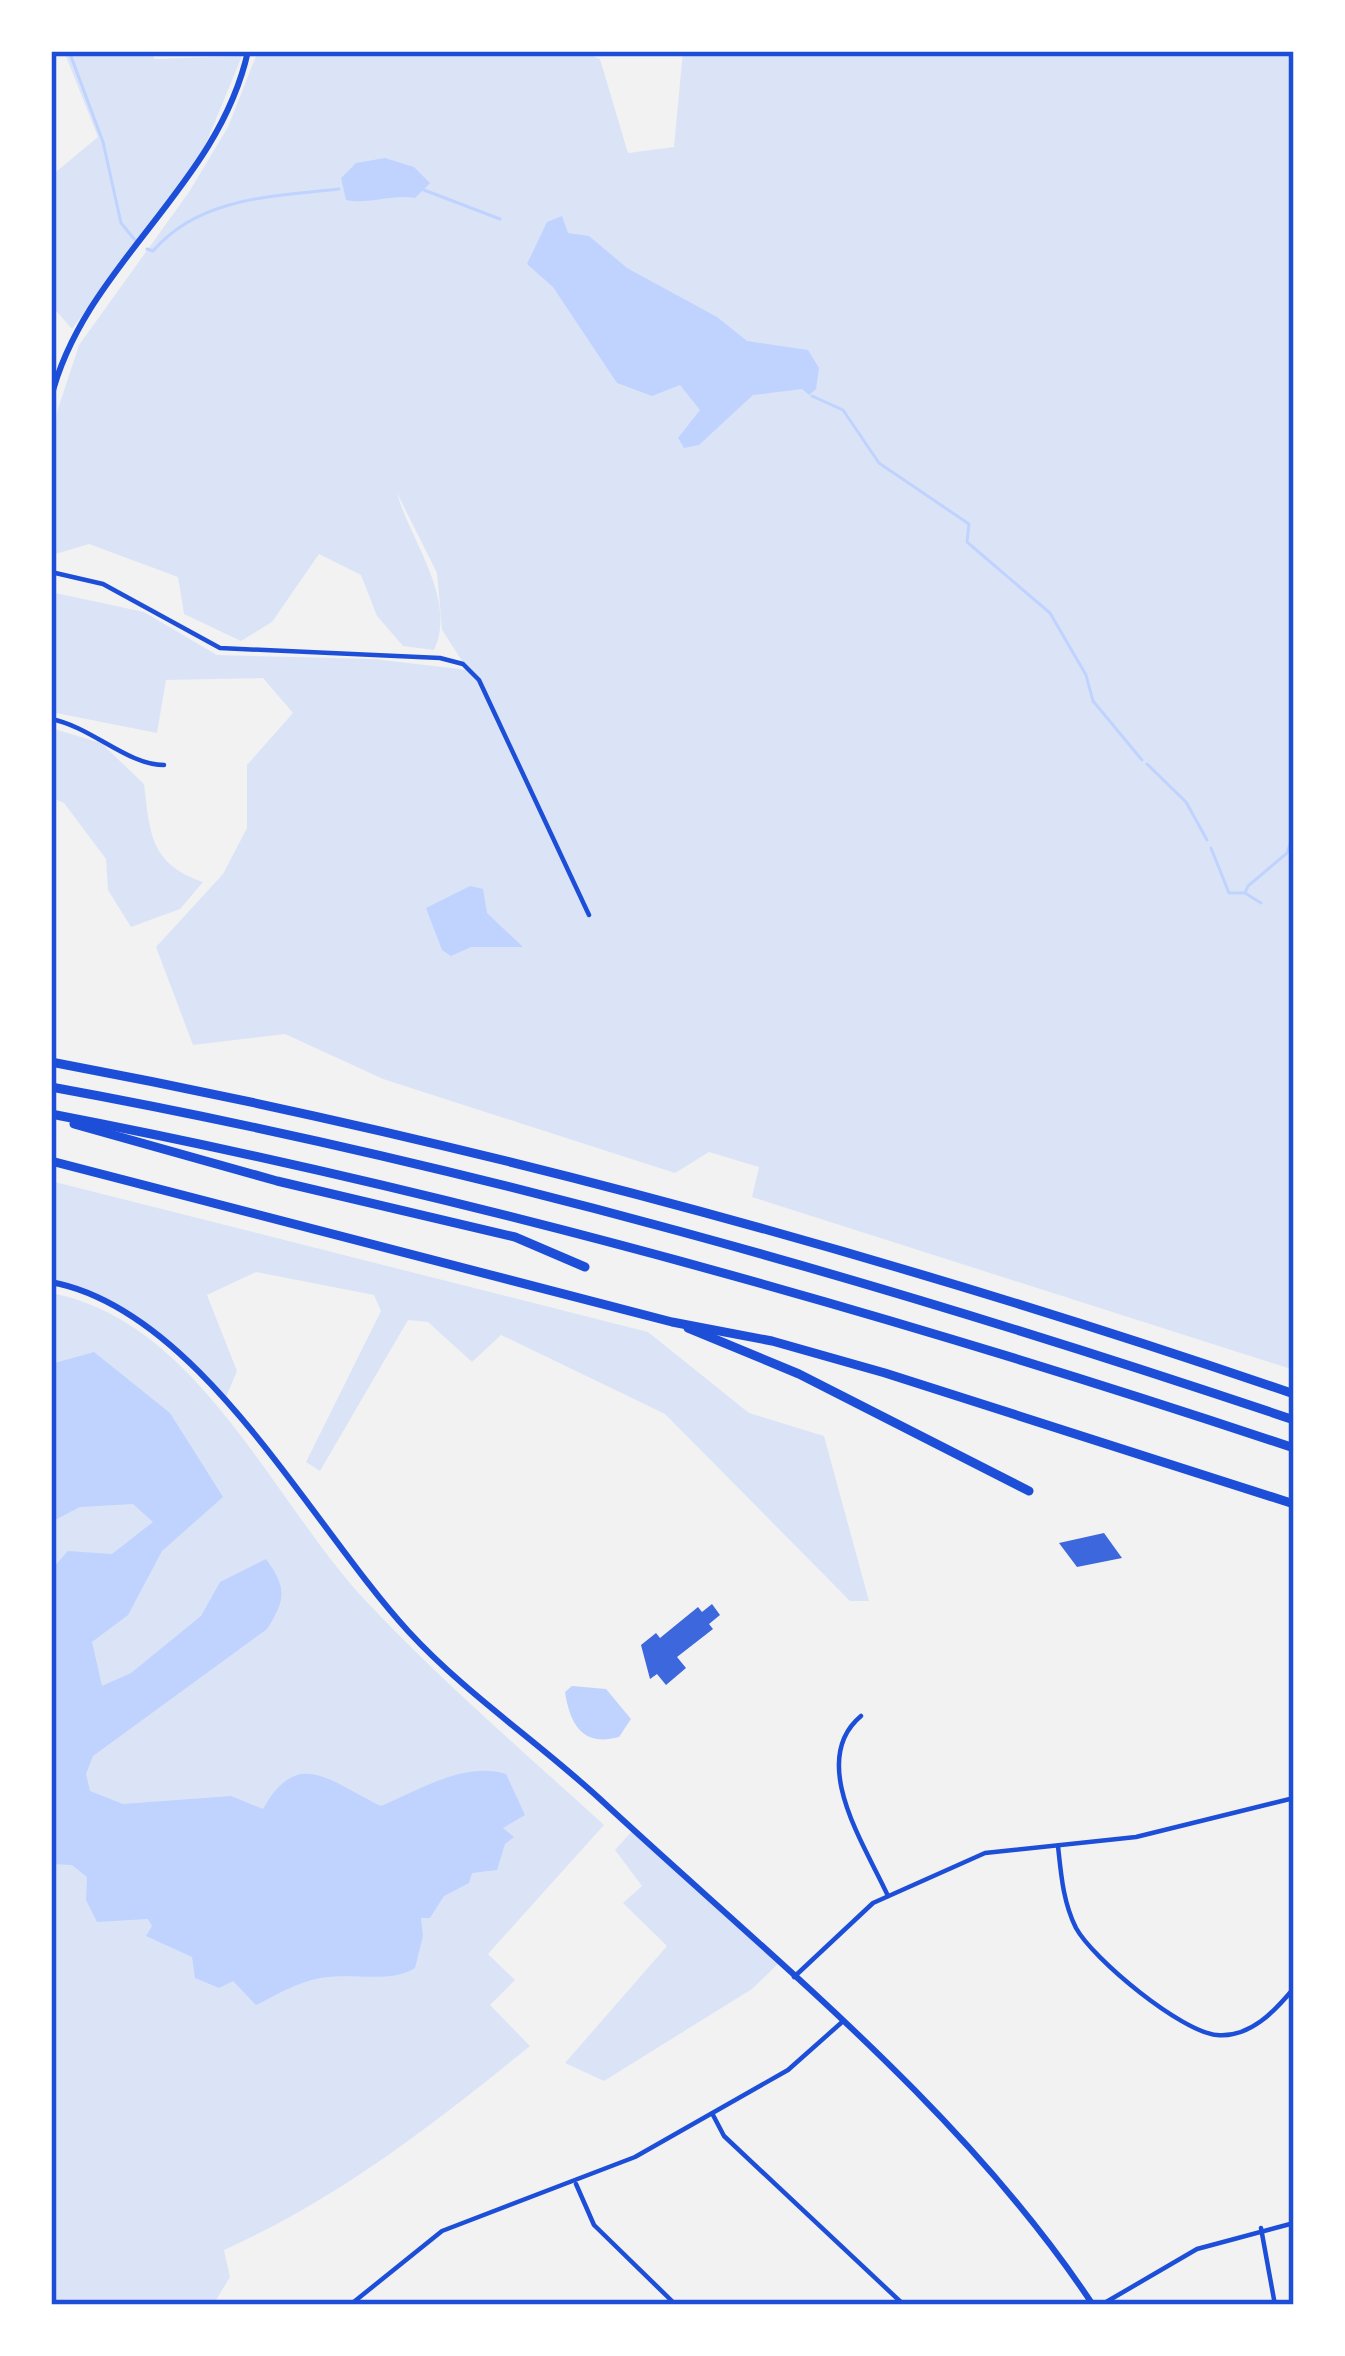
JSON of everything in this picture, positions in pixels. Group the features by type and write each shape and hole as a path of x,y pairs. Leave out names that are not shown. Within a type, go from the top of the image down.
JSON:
{"highway":[{"path":"51,1062 351,1123 670,1204 910,1272 1294,1394"},
{"path":"51,1087 373,1154 664,1228 903,1296 1294,1420"},
{"path":"51,1116 277,1181 515,1237 585,1267"},
{"path":"51,1116 373,1182 638,1250 919,1329 1294,1448"},
{"path":"51,1161 672,1322 772,1341 1294,1504"},
{"path":"672,1322 799,1374 1029,1491"}],"street":[{"path":"51,398 83,319 207,156 236,94 248,51"},
{"path":"51,572 103,584 220,648 463,664 479,680 515,749 590,915"},
{"path":"51,719 87,729 148,765 164,765"},
{"path":"51,1282 104,1298 173,1345 406,1629 794,1977 1011,2190 1097,2305 1197,2249 1261,2228 1294,2223"},
{"path":"861,1716 843,1737 839,1772 888,1896"},
{"path":"794,1977 872,1903 985,1853 1154,1834 1294,1798"},
{"path":"1058,1846 1064,1899 1078,1932 1181,2022 1216,2036 1248,2030 1294,1988"},
{"path":"350,2305 442,2231 482,2212 575,2184 712,2114 788,2070 841,2023"},
{"path":"712,2114 724,2136 904,2305"},
{"path":"575,2184 594,2225 676,2305"},
{"path":"1261,2228 1275,2305"}],"shaded area":[{"path":"64,51 150,51 155,59 242,56 202,153 72,329 51,305 51,176 98,137"},
{"path":"258,51 581,51 600,59 628,153 674,147 683,51 1294,51 1294,1370 752,1197 759,1167 709,1152 675,1173 383,1079 285,1034 193,1045 156,947 223,874 247,828 247,765 293,713 263,678 166,680 157,733 51,712 51,592 144,612 217,655 374,659 468,670 442,630 437,573 397,493 436,590 440,631 434,650 403,646 377,616 361,575 319,554 272,622 241,641 184,614 178,577 89,544 52,555 51,467 57,412 79,345 189,192 228,127"},
{"path":"51,728 101,743 144,784 156,845 172,866 203,882 180,909 131,927 108,890 106,859 64,803 51,797"},
{"path":"51,1181 648,1332 749,1413 824,1436 869,1601 850,1601 665,1414 501,1335 472,1362 428,1322 408,1320 320,1471 306,1462 381,1311 374,1295 256,1272 207,1295 237,1371 224,1402 148,1327 105,1302 51,1282"},
{"path":"51,1293 103,1310 149,1338 190,1375 364,1599 604,1825 488,1954 515,1980 490,2005 530,2046 346,2184 224,2250 230,2277 213,2305 51,2305"},
{"path":"632,1831 778,1964 752,1989 604,2081 565,2063 667,1946 623,1903 642,1886 615,1850"}],"water":[{"path":"385,158 414,167 430,183 415,198 346,200 341,178 356,163"},
{"path":"562,216 568,233 589,236 627,268 717,317 747,341 808,350 819,368 816,389 809,395 802,389 753,395 699,445 684,448 678,438 700,410 680,385 652,396 617,383 553,287 527,264 547,222"},
{"path":"470,886 483,889 487,913 523,947 471,947 451,956 442,950 426,908"},
{"path":"94,1352 170,1413 223,1497 162,1551 128,1615 92,1642 102,1686 131,1673 201,1616 220,1582 266,1559 282,1594 267,1629 93,1756 86,1774 90,1791 123,1804 231,1796 263,1809 276,1790 302,1774 330,1780 381,1806 458,1774 506,1774 525,1815 503,1828 514,1837 505,1844 497,1870 472,1873 469,1883 444,1896 430,1918 421,1918 423,1936 415,1968 382,1977 312,1980 256,2005 233,1981 219,1988 195,1978 192,1957 146,1936 152,1926 148,1919 97,1922 86,1900 87,1877 72,1865 51,1864 51,1570 68,1551 112,1554 153,1522 133,1504 80,1507 51,1522 51,1364"},
{"path":"572,1686 606,1689 631,1719 619,1737 596,1739 580,1731 565,1692"}],"building":[{"path":"1104,1533 1122,1558 1077,1567 1059,1543"},
{"path":"712,1604 720,1615 709,1624 713,1629 677,1657 686,1668 666,1685 657,1674 650,1679 641,1645 656,1633 660,1638 698,1607 702,1612"}],"waterway":[{"path":"69,51 103,142 121,223 135,240"},
{"path":"147,249 153,251 172,233 215,209 264,197 339,189"},
{"path":"424,190 500,219"},
{"path":"812,396 843,410 879,463 969,524 967,542 1050,613 1086,675 1093,701 1142,760"},
{"path":"1147,764 1186,802 1207,840"},
{"path":"1261,903 1245,893 1248,886 1287,853 1294,832"},
{"path":"1211,848 1229,893 1243,893"}]}
